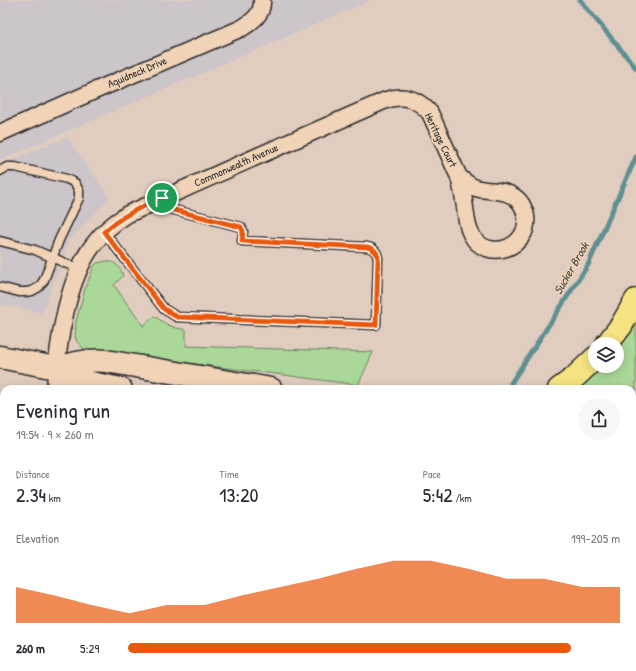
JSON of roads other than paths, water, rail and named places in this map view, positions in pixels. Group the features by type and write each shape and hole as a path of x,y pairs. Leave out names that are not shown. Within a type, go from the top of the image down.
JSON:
{"highway":[{"path":"611,337 636,300"},
{"path":"564,385 588,365"}],"main road":[{"path":"0,357 55,379 75,378 101,385"},
{"path":"55,379 84,361 95,360 247,385"}],"street":[{"name":"Aquidneck Drive","path":"0,133 242,28 257,17 261,11 262,0"},
{"name":"Commonwealth Avenue","path":"55,379 61,336 74,281 93,244 113,223 162,198 386,100 398,97 416,101 421,104"},
{"name":"Heritage Court","path":"421,104 430,113 459,177 471,234 477,242 484,247 494,250 503,250 520,240 525,231 527,221 521,203 514,196 504,192 480,189 471,186 459,177"}],"lane":[{"path":"0,171 8,167 15,167 68,179 75,183 79,191 79,198 52,256 44,280 39,287 32,291 26,292 19,292 0,287"},
{"path":"104,232 164,309 177,317 376,325 378,255 371,248 242,241 243,231 241,227 170,209 162,198"},
{"path":"0,241 52,256 79,269"}],"waterway":[{"name":"Sucker Brook","path":"580,0 636,68"},
{"name":"Sucker Brook","path":"511,383 588,265 636,157"}]}
